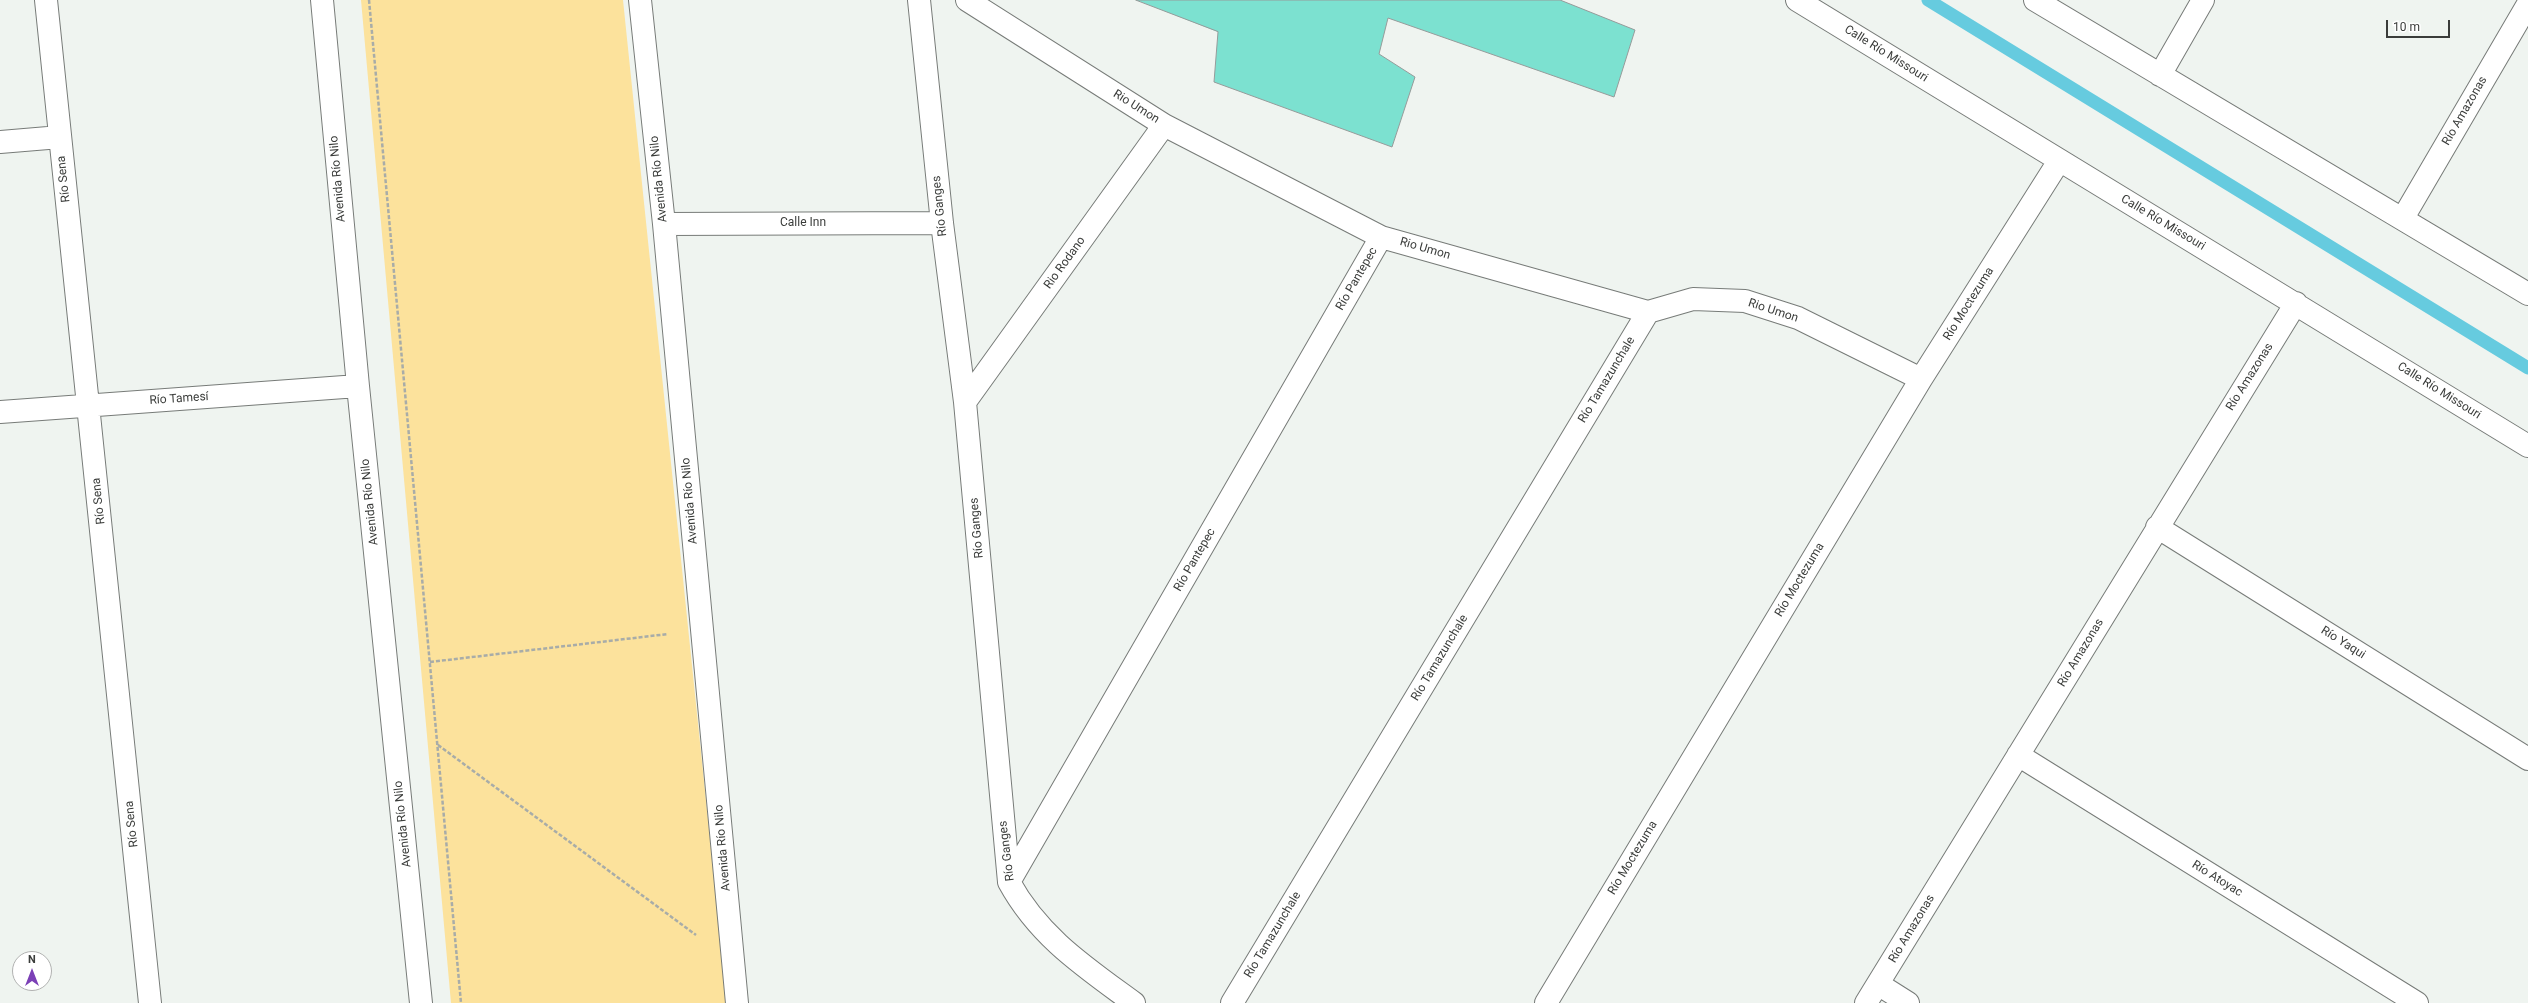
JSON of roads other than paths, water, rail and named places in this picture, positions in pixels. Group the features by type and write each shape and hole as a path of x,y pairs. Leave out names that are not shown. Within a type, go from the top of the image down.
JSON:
{"street":[{"name":"Río Sena","path":"46,0 150,1003"},
{"name":"Avenida Río Nilo","path":"322,0 358,386 421,1003"},
{"name":"Avenida Río Nilo","path":"640,0 664,224 737,1003"},
{"name":"Río Ganges","path":"919,0 942,223 965,402 1009,882 1023,908 1046,934 1134,1003"},
{"name":"Rio Umon","path":"967,0 1164,125 1381,237 1648,312 1693,299 1745,301 1798,318 1921,379"},
{"name":"Calle Río Missouri","path":"1797,0 2059,161 2296,303 2528,446"},
{"path":"2035,0 2403,218 2528,294"},
{"path":"2160,75 2203,0"},
{"name":"Río Amazonas","path":"2403,218 2528,4"},
{"name":"Rio Rodano","path":"965,402 1164,125"},
{"path":"0,142 60,137"},
{"name":"Río Moctezuma","path":"1546,1003 1921,379 2059,161"},
{"name":"Calle Inn","path":"664,224 942,223"},
{"name":"Río Pantepec","path":"1009,882 1381,237"},
{"name":"Río Amazonas","path":"1866,1003 2296,303"},
{"name":"Río Tamazunchale","path":"1232,1003 1648,312"},
{"name":"Río Tamesí","path":"0,412 358,386"},
{"name":"Río Yaqui","path":"2157,527 2528,759"},
{"name":"Río Atoyac","path":"2018,755 2417,1003"},
{"path":"1878,984 1908,1003"}],"waterway":[{"path":"1928,0 2528,368"}]}
